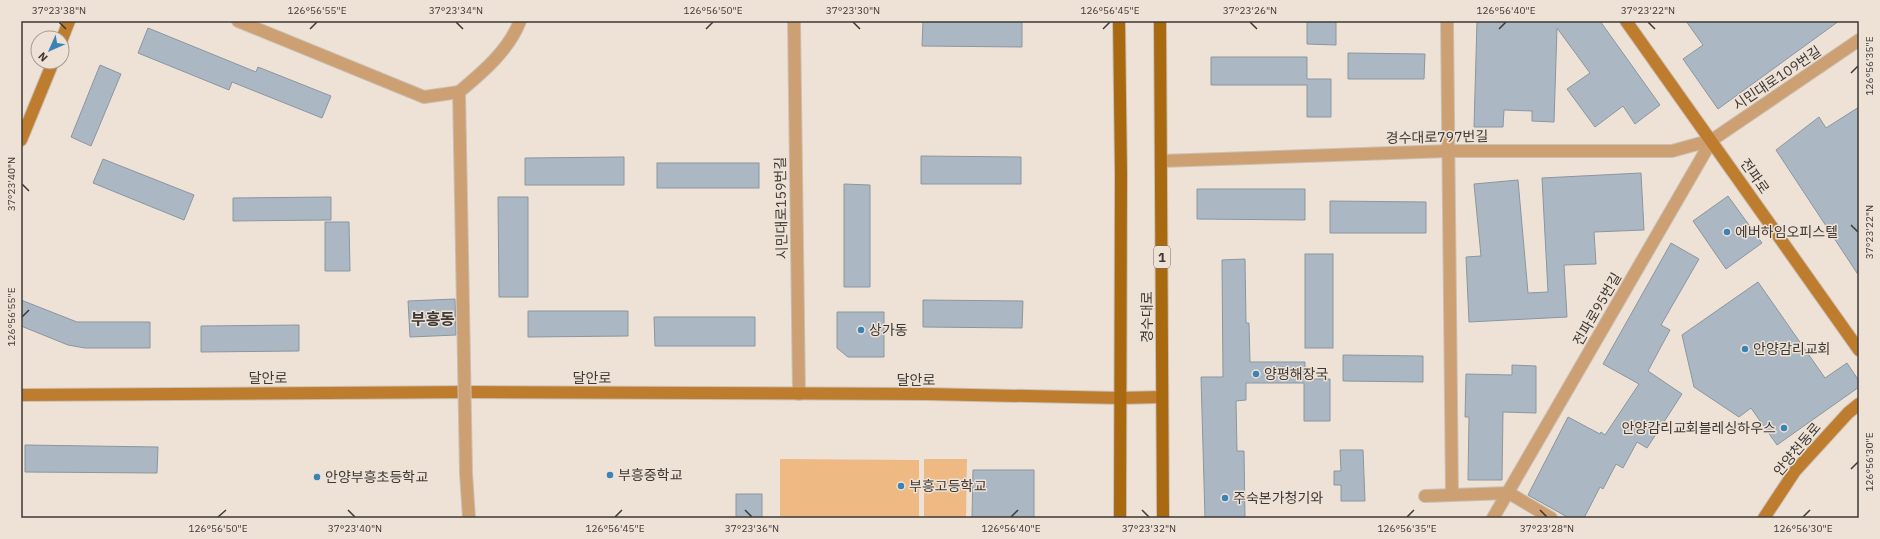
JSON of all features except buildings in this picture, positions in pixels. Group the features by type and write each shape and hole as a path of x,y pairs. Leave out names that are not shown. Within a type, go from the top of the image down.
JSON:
{"main road":[{"name":"경수대로","path":"1119,21 1121,174 1120,518"},
{"name":"경수대로","path":"1121,174 1127,21"},
{"name":"경수대로","path":"1154,21 1161,117"},
{"name":"경수대로","path":"1160,21 1163,518"}],"street":[{"path":"238,21 424,97 459,92 488,68 516,32 520,21"},
{"name":"시민대로159번길","path":"794,21 799,394"},
{"path":"1447,21 1452,495"},
{"name":"전파로","path":"1626,21 1712,140 1859,350"},
{"name":"시민대로109번길","path":"1712,140 1859,40"},
{"path":"21,140 50,70"},
{"path":"459,92 466,474 469,518"},
{"name":"경수대로797번길","path":"1161,161 1448,151 1672,151 1712,140"},
{"name":"전파로95번길","path":"1494,518 1712,140"},
{"name":"달안로","path":"21,395 412,392 799,394 1120,398 1162,397"},
{"name":"안양천동로","path":"1764,518 1795,471 1848,413 1859,404"},
{"path":"1425,496 1509,493 1551,518"}],"shaded area":[{"path":"780,459 919,460 919,518 780,518"},
{"path":"924,459 967,459 966,518 924,518"}],"place":[{"name":"에버하임오피스텔","path":"1727,232"},
{"name":"상가동","path":"861,330"},
{"name":"안양감리교회","path":"1745,349"},
{"name":"양평해장국","path":"1256,374"},
{"name":"안양감리교회블레싱하우스","path":"1784,428"},
{"name":"부흥중학교","path":"610,475"},
{"name":"안양부흥초등학교","path":"317,477"},
{"name":"부흥고등학교","path":"901,486"},
{"name":"주숙본가청기와","path":"1225,498"}],"district":[{"name":"부흥동","path":"433,319"}]}
